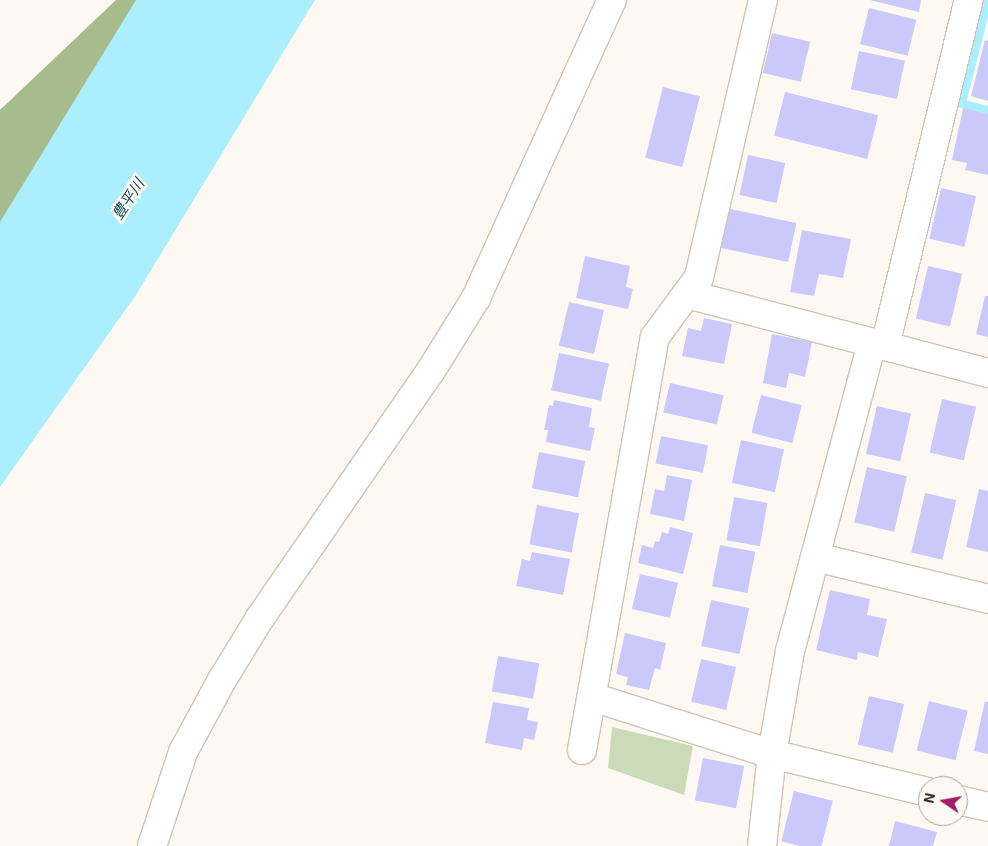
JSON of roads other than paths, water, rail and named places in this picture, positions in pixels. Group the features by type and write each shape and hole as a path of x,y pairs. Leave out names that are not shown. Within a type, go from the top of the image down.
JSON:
{"street":[{"path":"152,846 183,752 222,680 260,618 430,372 476,298 612,0"},
{"path":"582,750 655,337 699,277 763,0"},
{"path":"762,846 772,754 790,651 815,557 878,344 969,0"},
{"path":"687,294 988,373"},
{"path":"815,557 988,599"},
{"path":"592,697 772,754 918,790"},
{"path":"968,802 988,807"}],"water":[{"name":"豊平川","path":"136,0 315,0 136,295 0,487 0,222"}],"waterway":[{"path":"987,0 961,103 988,110"}]}
